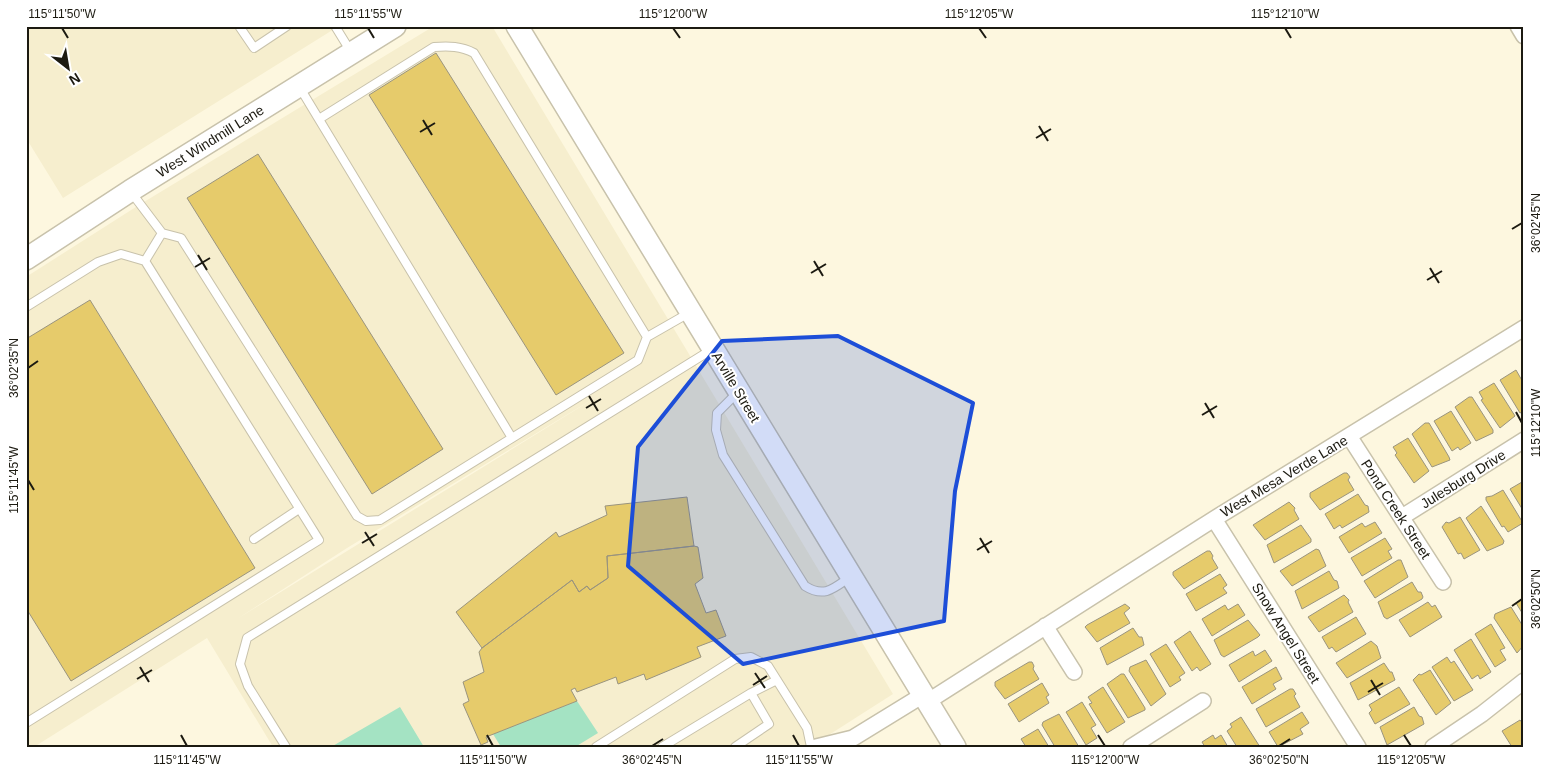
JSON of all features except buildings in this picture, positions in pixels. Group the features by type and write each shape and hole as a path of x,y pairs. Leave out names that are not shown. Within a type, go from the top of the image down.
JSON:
{"street":[{"name":"West Windmill Lane","path":"26,259 130,191 395,26"},
{"name":"Arville Street","path":"517,26 955,747"},
{"path":"1518,26 1524,36"},
{"name":"West Mesa Verde Lane","path":"816,747 853,738 925,699 1524,328"},
{"name":"Pond Creek Street","path":"1349,436 1443,582"},
{"name":"Julesburg Drive","path":"1402,517 1524,440"},
{"name":"Snow Angel Street","path":"1214,519 1358,747"},
{"path":"1045,626 1074,672"},
{"path":"1433,747 1482,714 1524,681"},
{"path":"1131,747 1203,701"}],"lane":[{"path":"240,26 254,48 288,26"},
{"path":"335,26 352,53"},
{"path":"319,119 434,47 450,46 474,53 647,337"},
{"path":"299,86 512,438"},
{"path":"130,191 162,234 181,238 357,516 366,521 380,520 638,360 647,337 690,312"},
{"path":"144,261 162,234"},
{"path":"26,307 98,262 121,254 144,261 319,540 26,723"},
{"path":"286,747 248,686 240,664 247,638 713,349"},
{"path":"739,392 717,413 716,430 724,455 805,586 815,592 827,592 851,577"},
{"path":"254,539 299,509"},
{"path":"596,747 735,659 751,657 768,666 807,728 811,747"},
{"path":"662,747 751,693 777,680"},
{"path":"735,747 770,724 751,693"}],"highlighted area":[{"path":"838,336 973,403 955,491 944,621 743,664 628,566 638,447 722,341"}],"shaded area":[{"path":"26,26 339,26 63,198 26,138"},
{"path":"434,26 492,26 893,694 810,747 273,747 207,638 34,747 26,747 26,277 139,205","holes":["611,388 237,619 347,548"]}],"green space":[{"path":"577,701 598,733 575,747 501,747 493,734"},
{"path":"400,707 424,747 331,747"}]}
